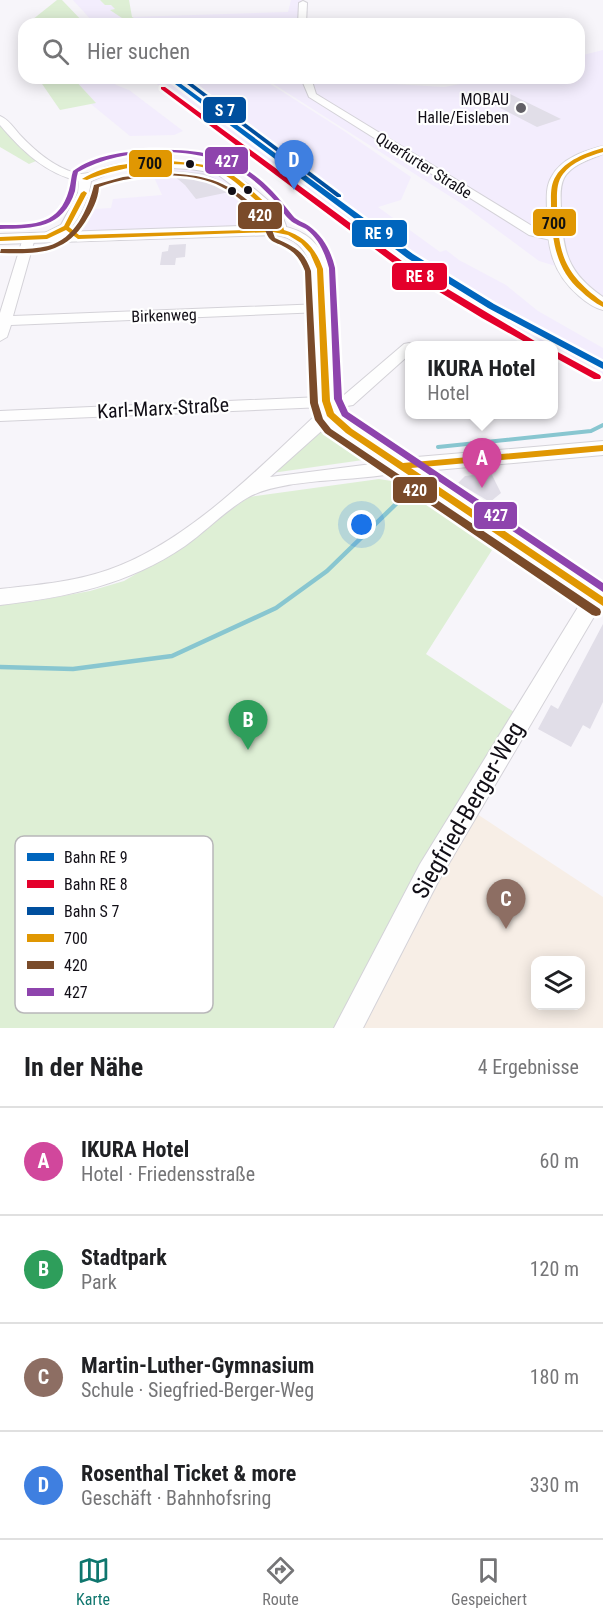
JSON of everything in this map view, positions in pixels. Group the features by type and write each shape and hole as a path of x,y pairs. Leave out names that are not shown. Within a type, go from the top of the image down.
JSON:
{"main road":[{"path":"603,150 573,162 558,177 554,192 557,257 565,271 582,290 603,304"},
{"path":"0,239 47,237 72,232 281,230 297,234 315,254 320,269 328,407 349,431 599,599"},
{"path":"403,466 603,448"}],"street":[{"path":"302,18 303,3"},
{"name":"Querfurter Straße","path":"308,84 312,96 533,232 555,237"},
{"path":"0,119 27,148 73,178 86,179"},
{"path":"72,232 84,194 86,179 94,172 136,164 216,170 229,176 279,218 281,230"},
{"path":"0,336 29,238"},
{"name":"Birkenweg","path":"6,321 322,308"},
{"name":"Karl-Marx-Straße","path":"1,419 328,407 347,401 358,394 405,351"},
{"path":"0,597 80,584 120,573 200,525 325,416 328,407"},
{"path":"237,494 274,482 403,466"},
{"name":"Siegfried-Berger-Weg","path":"348,1028 429,873 525,712 599,599"}],"shaded area":[{"path":"73,0 100,0 105,5 111,5 116,9 111,10 122,18 90,18"},
{"path":"291,0 302,0 302,18 132,17 288,12"},
{"path":"603,50 603,305 562,268 539,261 462,204 273,84 393,84 444,87 460,84 585,84 585,54"},
{"path":"78,84 115,84 129,90 183,131 174,135 130,136 91,104 95,102"},
{"path":"157,84 270,84 344,131 411,177 401,200 378,207 440,252 446,250 459,260 506,285 538,311 603,348 603,381 558,356 558,341 531,341 389,257 341,220 337,221"},
{"path":"148,164 216,170 257,199 281,230 78,237 66,227 75,210 111,208 113,199 162,195"},
{"path":"471,810 603,897 603,1028 357,1028"}],"green space":[{"path":"57,0 62,0 79,18 34,18"},
{"path":"100,0 129,0 134,18 122,18 110,10 115,9 111,5 105,5"},
{"path":"42,84 79,84 96,103 60,110"},
{"path":"0,126 36,161 29,164 0,147"},
{"path":"313,429 330,430 370,459 265,474"},
{"path":"379,479 410,484 500,547 492,550 426,654 517,714 334,1028 0,1028 0,603 30,602 90,591 124,581 158,561 249,497"}],"building":[{"name":"MOBAU Halle/Eisleben","path":"504,91 561,119 537,127 481,98"},
{"path":"167,170 203,173 219,180 234,191 196,199 185,185"},
{"path":"186,244 185,257 176,258 175,265 160,265 162,252 168,251 169,245"},
{"path":"491,473 501,493 490,502 458,483 465,476"},
{"path":"603,624 603,702 590,729 583,725 571,747 538,729 551,705 558,709"}],"waterway":[{"path":"438,447 591,431 603,425"},
{"path":"0,667 73,669 172,656 276,608 327,571 398,502"}],"transit line":[{"path":"178,84 410,256 491,306 556,341"},
{"path":"190,84 339,196"},
{"path":"163,88 403,266 530,341"},
{"name":"700","path":"603,150 579,159 563,170 555,183 554,198 556,243 564,266 579,286 603,305"},
{"name":"427","path":"0,227 35,225 53,219 61,213 67,203 76,171 89,163 107,157 149,151 193,153 227,161 245,171 263,185 292,219 313,233 322,243 328,255 332,268 338,399 345,414 603,588"},
{"name":"700","path":"85,179 115,168 151,163 205,167 225,173 244,186 272,212 281,230"},
{"name":"420","path":"1,251 39,250 59,244 77,230 94,198 96,186 108,182 140,176 176,175 220,184 245,201 262,217 273,239 295,250 305,264 308,271 314,403 319,420 328,431 596,612"},
{"name":"700","path":"0,239 47,237 66,227 84,193"},
{"name":"700","path":"66,227 78,237 273,230 282,231 303,241 313,253 320,269 326,401 330,414 349,431 603,602"},
{"path":"558,342 603,366"},
{"path":"558,355 597,377"},
{"name":"700","path":"403,466 603,448"}],"place":[{"name":"MOBAU Halle/Eisleben","path":"521,108"},
{"name":"Rosenthal Ticket & more","path":"294,190"},
{"name":"IKURA Hotel","path":"482,488"},
{"name":"Stadtpark","path":"248,750"},
{"name":"Martin-Luther-Gymnasium","path":"506,929"}]}
